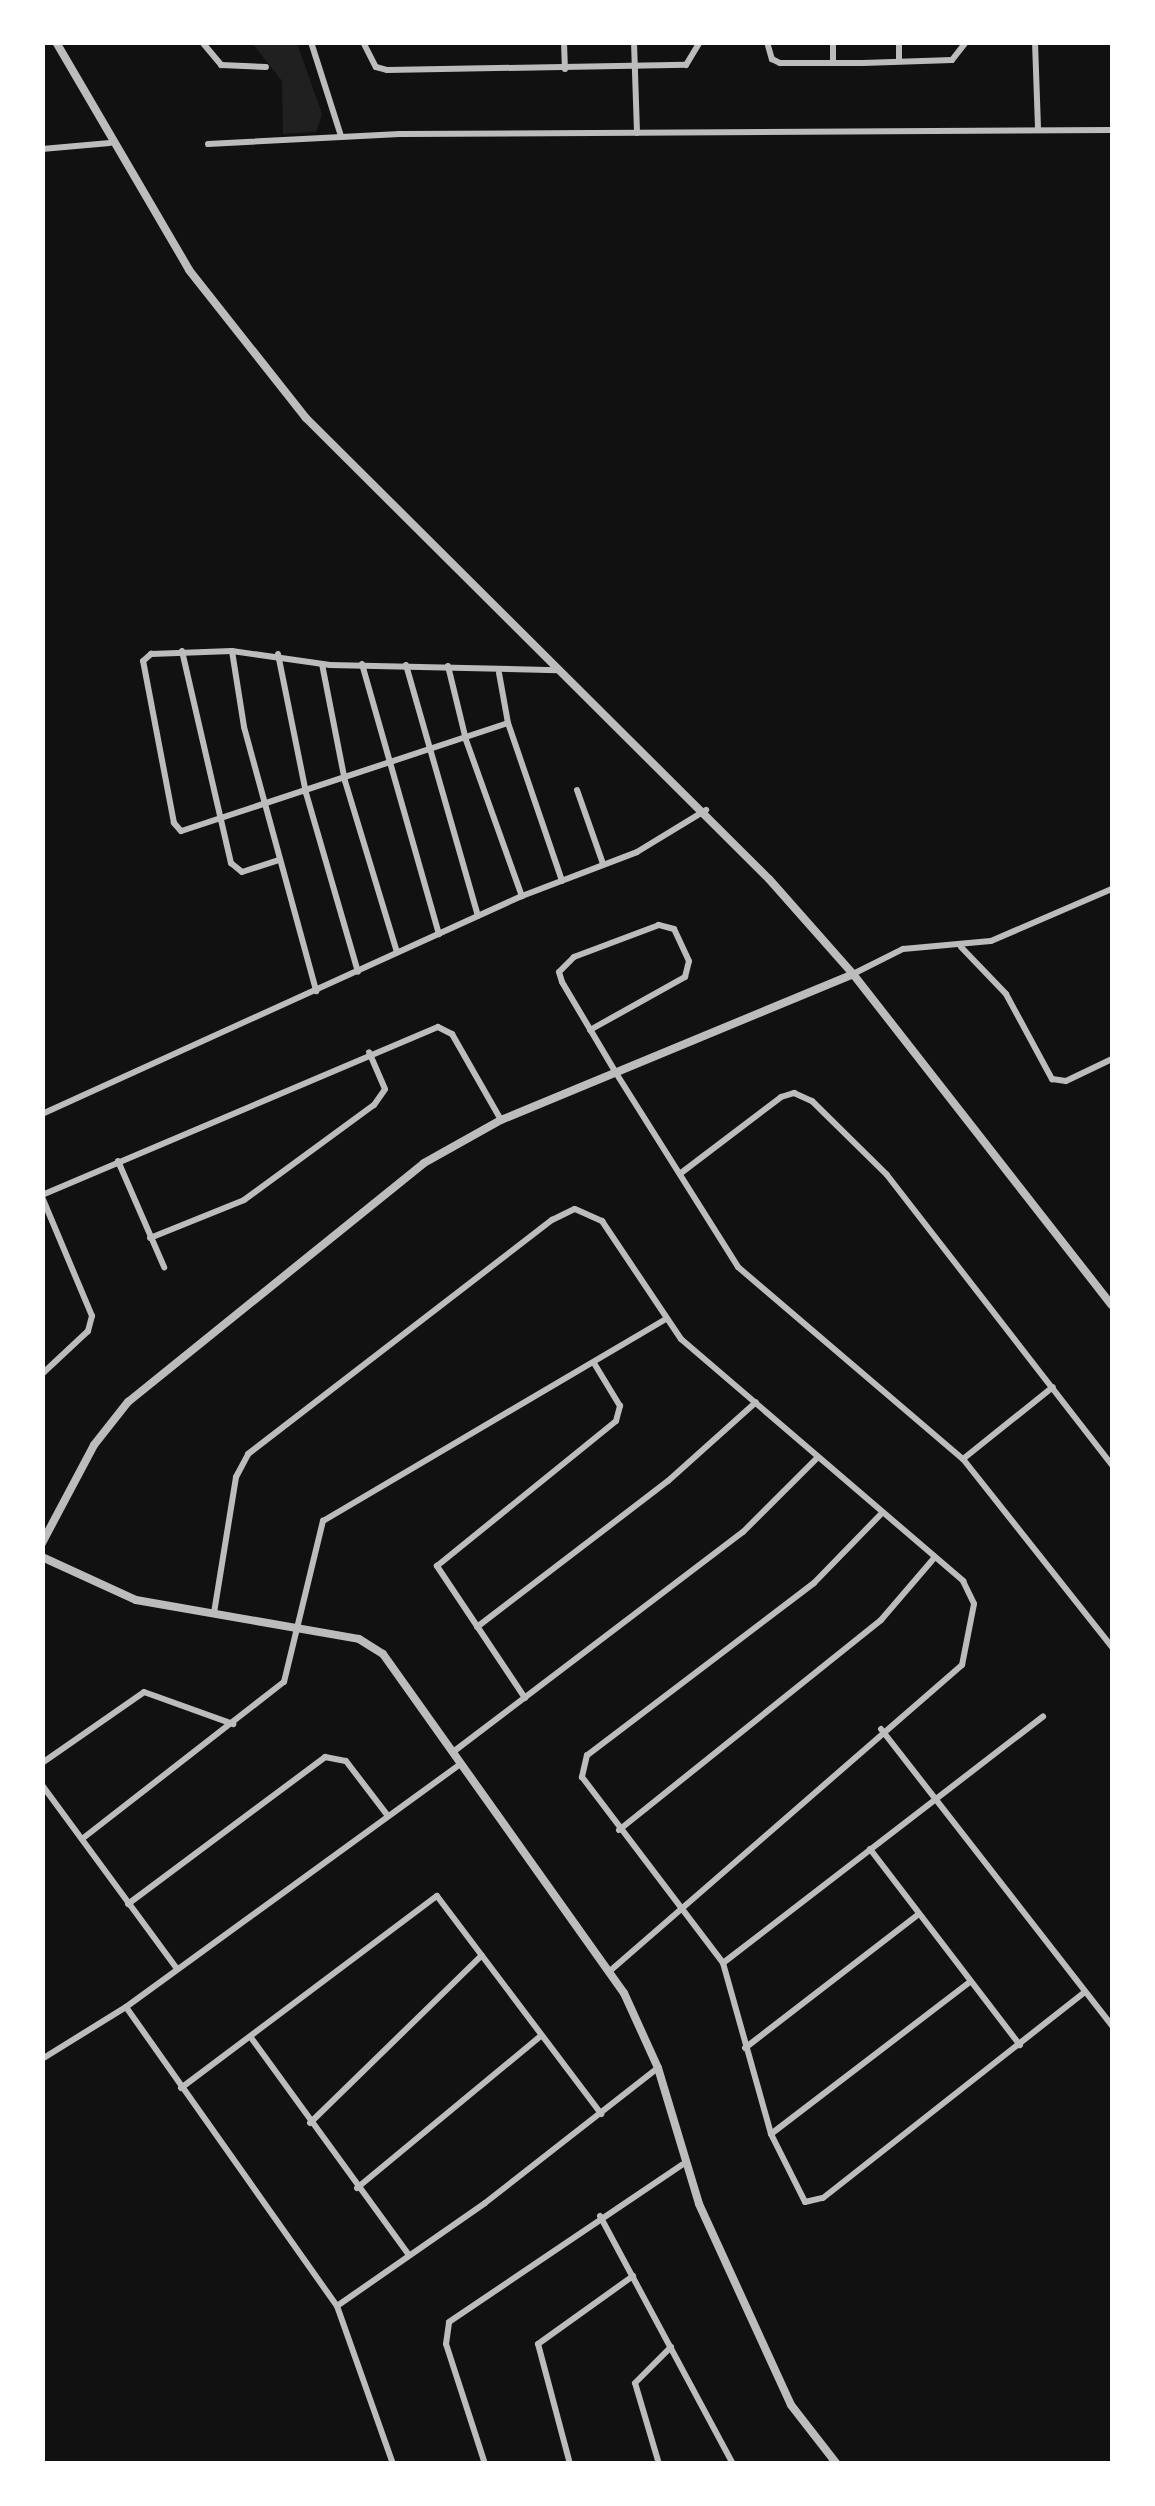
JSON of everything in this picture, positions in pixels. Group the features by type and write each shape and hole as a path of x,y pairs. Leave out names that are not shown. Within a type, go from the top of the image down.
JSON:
{"street":[{"path":"56,42 110,142 190,270 306,418 706,810 853,974 1112,1305"},
{"path":"202,42 221,66 266,67"},
{"path":"311,42 342,136"},
{"path":"363,42 376,67 386,70 686,65 700,42"},
{"path":"564,42 565,69"},
{"path":"634,42 637,134"},
{"path":"767,42 772,59 780,63 952,60 966,42"},
{"path":"833,42 834,63"},
{"path":"899,42 899,62"},
{"path":"1035,42 1038,130"},
{"path":"208,144 342,136 1112,130"},
{"path":"42,149 110,142"},
{"path":"508,723 428,754 186,831 174,823 143,660 182,651 232,651 278,654 322,664 406,664 500,672 559,670"},
{"path":"182,651 220,819 236,869 280,860"},
{"path":"232,651 265,805 316,991"},
{"path":"278,654 306,793 358,972"},
{"path":"322,664 345,781 398,952"},
{"path":"362,664 386,768 439,934"},
{"path":"406,664 428,754 478,916"},
{"path":"448,666 466,740 522,896"},
{"path":"500,672 508,723 562,881"},
{"path":"577,790 603,864"},
{"path":"42,1114 522,896 656,842 706,810"},
{"path":"42,1542 94,1445 128,1402 424,1163 501,1120 853,974 902,949 960,946 1022,929 1112,890"},
{"path":"590,1030 684,977 690,961 674,929 659,925 564,964 562,982 590,1030 616,1073 743,1272 963,1459 1112,1648"},
{"path":"960,946 1006,994 1052,1079 1066,1081 1112,1059"},
{"path":"42,1374 88,1331 92,1316 42,1196 369,1052 443,1027 501,1120"},
{"path":"150,1238 244,1200 374,1105 385,1089 369,1052"},
{"path":"681,1173 781,1097 804,1096 887,1175 1112,1465"},
{"path":"118,1161 164,1267"},
{"path":"214,1613 236,1477 248,1454 552,1220 575,1209 602,1220 666,1319 935,1557 972,1596 967,1657 611,1970"},
{"path":"82,1839 284,1682 316,1533 327,1518 666,1319"},
{"path":"525,1698 440,1576 439,1562 616,1421 620,1406 594,1363"},
{"path":"963,1459 1053,1387"},
{"path":"476,1627 668,1482 756,1402"},
{"path":"453,1752 743,1532 818,1457"},
{"path":"882,1512 814,1583 587,1756 582,1777 723,1963 771,2134 798,2196 814,2203 1085,1992"},
{"path":"42,1557 120,1596 377,1646 611,1970 658,2068 683,2164 792,2405 837,2464"},
{"path":"619,1830 881,1620 935,1557"},
{"path":"42,1762 144,1692 233,1724"},
{"path":"723,1963 934,1796 1043,1717"},
{"path":"881,1729 1112,2026"},
{"path":"128,1904 325,1758 346,1761 388,1816"},
{"path":"42,2058 126,2007 460,1764"},
{"path":"42,1784 177,1969"},
{"path":"870,1849 1020,2044"},
{"path":"181,2088 252,2039 432,1896 448,1903 482,1955 602,2114"},
{"path":"745,2049 918,1914"},
{"path":"310,2123 482,1955"},
{"path":"771,2134 970,1982"},
{"path":"126,2007 337,2306 393,2464"},
{"path":"357,2188 542,2036"},
{"path":"252,2039 408,2255"},
{"path":"337,2306 602,2114 658,2068"},
{"path":"485,2464 446,2344 449,2322 600,2216 683,2164"},
{"path":"600,2216 733,2464"},
{"path":"570,2464 538,2344 634,2276"},
{"path":"659,2464 635,2383 671,2347"}],"shaded area":[{"path":"252,43 297,43 322,114 316,132 283,134 282,81"}]}
